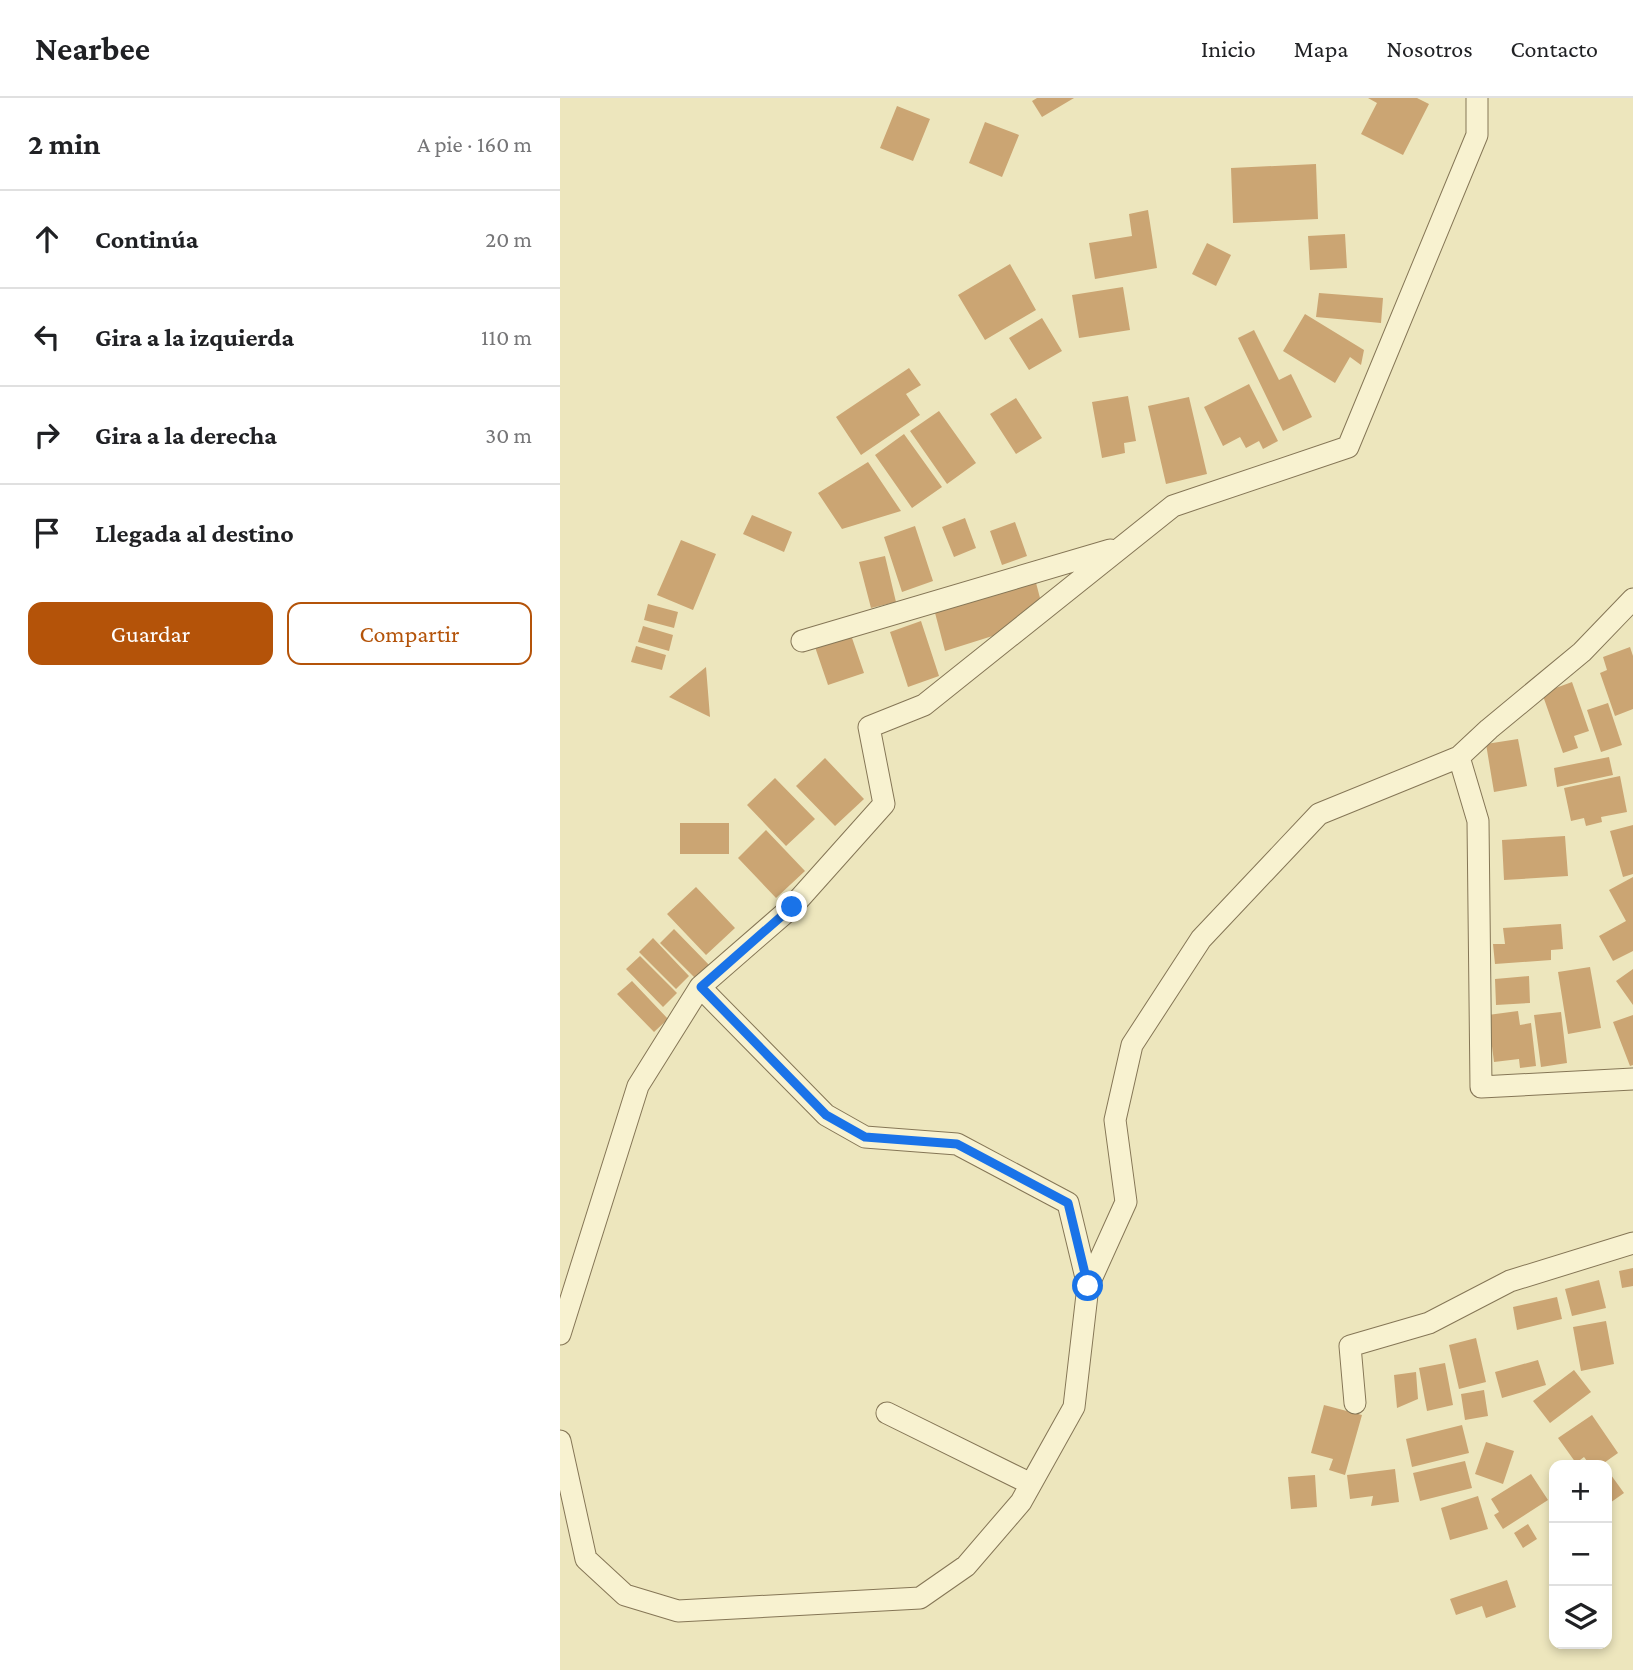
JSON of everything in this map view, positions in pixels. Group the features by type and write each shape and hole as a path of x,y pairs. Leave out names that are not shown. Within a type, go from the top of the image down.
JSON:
{"street":[{"path":"560,1334 638,1086 701,987 792,907 884,804 869,727 924,705 1173,506 1348,447 1477,135 1478,98"},
{"path":"802,640 1122,547"},
{"path":"560,1441 586,1559 625,1595 678,1611 920,1598 966,1566 1021,1502 1074,1406 1088,1286 1126,1202 1115,1120 1132,1045 1201,939 1319,814 1459,757 1582,652 1633,599"},
{"path":"1459,757 1478,821 1481,1087 1633,1079"},
{"path":"701,987 826,1115 865,1137 957,1144 1068,1203 1088,1286"},
{"path":"1356,1403 1350,1346 1429,1323 1510,1281 1633,1243"},
{"path":"887,1413 1031,1484"}],"building":[{"path":"1037,98 1074,98 1042,117 1032,101"},
{"path":"1368,98 1417,98 1429,104 1403,155 1361,134 1377,103"},
{"path":"897,106 930,119 913,161 880,148"},
{"path":"985,122 1019,135 1002,177 969,163"},
{"path":"1316,164 1318,219 1233,223 1231,168"},
{"path":"1148,210 1157,268 1095,279 1089,243 1132,236 1129,214"},
{"path":"1345,234 1347,268 1310,270 1308,236"},
{"path":"1207,243 1231,255 1216,286 1192,274"},
{"path":"1010,264 1036,310 985,340 958,295"},
{"path":"1123,287 1130,330 1079,338 1072,295"},
{"path":"1319,293 1383,298 1381,323 1316,317"},
{"path":"1305,314 1364,350 1361,365 1350,357 1335,383 1283,351"},
{"path":"1042,318 1062,351 1029,370 1009,338"},
{"path":"1254,330 1279,380 1291,374 1312,417 1283,431 1238,338"},
{"path":"909,368 921,385 906,394 920,415 861,455 836,417"},
{"path":"1249,384 1278,441 1263,449 1259,441 1246,448 1240,437 1223,446 1204,407"},
{"path":"1128,396 1136,441 1124,443 1125,453 1102,458 1092,402"},
{"path":"1189,397 1207,474 1166,484 1148,406"},
{"path":"1016,398 1042,438 1016,454 990,414"},
{"path":"939,411 976,463 947,484 910,431"},
{"path":"904,434 942,487 912,508 875,455"},
{"path":"868,462 901,511 842,529 818,493"},
{"path":"752,515 792,532 784,552 743,534"},
{"path":"965,518 976,548 954,557 942,527"},
{"path":"1015,522 1027,556 1002,565 990,531"},
{"path":"915,526 933,581 902,592 884,537"},
{"path":"681,540 716,554 693,610 657,595"},
{"path":"885,556 896,602 871,608 859,562"},
{"path":"1035,579 1040,598 1002,633 945,651 934,609"},
{"path":"648,604 678,612 674,628 644,620"},
{"path":"921,621 939,676 908,687 890,632"},
{"path":"643,626 673,635 669,651 638,642"},
{"path":"851,635 864,673 828,685 815,647"},
{"path":"636,646 666,655 662,670 631,662"},
{"path":"1630,647 1633,656 1633,709 1615,716 1600,673 1607,670 1603,657"},
{"path":"706,667 710,717 669,697"},
{"path":"1572,682 1589,731 1574,736 1578,748 1563,753 1542,693"},
{"path":"1608,703 1622,745 1601,752 1587,710"},
{"path":"1518,739 1527,786 1494,792 1486,744"},
{"path":"1609,757 1613,775 1557,787 1554,768"},
{"path":"825,758 864,799 835,826 796,786"},
{"path":"1620,776 1627,812 1601,817 1602,822 1586,826 1584,818 1571,821 1564,788"},
{"path":"775,778 815,819 786,846 747,805"},
{"path":"680,823 729,823 729,854 680,854"},
{"path":"1633,825 1633,874 1623,877 1610,831"},
{"path":"766,830 805,871 776,898 738,858"},
{"path":"1565,836 1568,876 1504,880 1502,840"},
{"path":"1633,877 1633,951 1613,961 1599,936 1626,921 1609,890"},
{"path":"696,887 735,928 706,955 667,914"},
{"path":"1561,924 1563,949 1551,950 1551,960 1495,964 1493,944 1505,944 1503,928"},
{"path":"674,929 711,967 697,980 660,943"},
{"path":"653,938 689,976 676,989 639,952"},
{"path":"640,956 677,993 663,1007 626,969"},
{"path":"1590,967 1601,1028 1568,1034 1558,972"},
{"path":"1633,969 1633,1005 1616,981"},
{"path":"1529,976 1530,1003 1496,1005 1495,979"},
{"path":"632,981 668,1019 654,1032 617,994"},
{"path":"1518,1011 1520,1025 1531,1023 1536,1066 1520,1068 1519,1059 1494,1062 1488,1015"},
{"path":"1561,1012 1567,1063 1541,1067 1534,1015"},
{"path":"1633,1015 1633,1065 1630,1066 1613,1022"},
{"path":"1633,1268 1633,1286 1622,1288 1619,1271"},
{"path":"1599,1280 1606,1308 1572,1316 1565,1289"},
{"path":"1557,1297 1562,1319 1517,1330 1513,1307"},
{"path":"1606,1321 1614,1364 1581,1371 1573,1327"},
{"path":"1476,1338 1486,1382 1459,1389 1449,1345"},
{"path":"1538,1360 1546,1385 1502,1398 1495,1372"},
{"path":"1445,1363 1453,1405 1427,1411 1419,1368"},
{"path":"1574,1370 1591,1392 1550,1423 1533,1401"},
{"path":"1416,1372 1418,1399 1397,1408 1394,1375"},
{"path":"1484,1390 1488,1416 1465,1420 1461,1394"},
{"path":"1324,1405 1362,1415 1345,1475 1329,1470 1333,1459 1311,1453"},
{"path":"1592,1415 1618,1453 1608,1460 1586,1460 1584,1457 1574,1460 1558,1438"},
{"path":"1462,1425 1469,1453 1412,1467 1406,1439"},
{"path":"1486,1442 1514,1451 1503,1484 1475,1474"},
{"path":"1465,1461 1472,1488 1420,1501 1413,1473"},
{"path":"1395,1469 1399,1502 1371,1506 1373,1496 1350,1499 1347,1475"},
{"path":"1531,1474 1548,1500 1503,1529 1494,1515 1499,1512 1491,1499"},
{"path":"1315,1475 1317,1507 1291,1509 1288,1477"},
{"path":"1612,1476 1624,1493 1612,1501"},
{"path":"1478,1496 1488,1529 1450,1540 1441,1508"},
{"path":"1528,1524 1537,1539 1523,1548 1514,1533"},
{"path":"1507,1580 1516,1607 1486,1618 1482,1606 1456,1615 1450,1599"}],"route":[{"path":"792,907 701,987 826,1115 865,1137 957,1144 1068,1203 1088,1286"}]}
